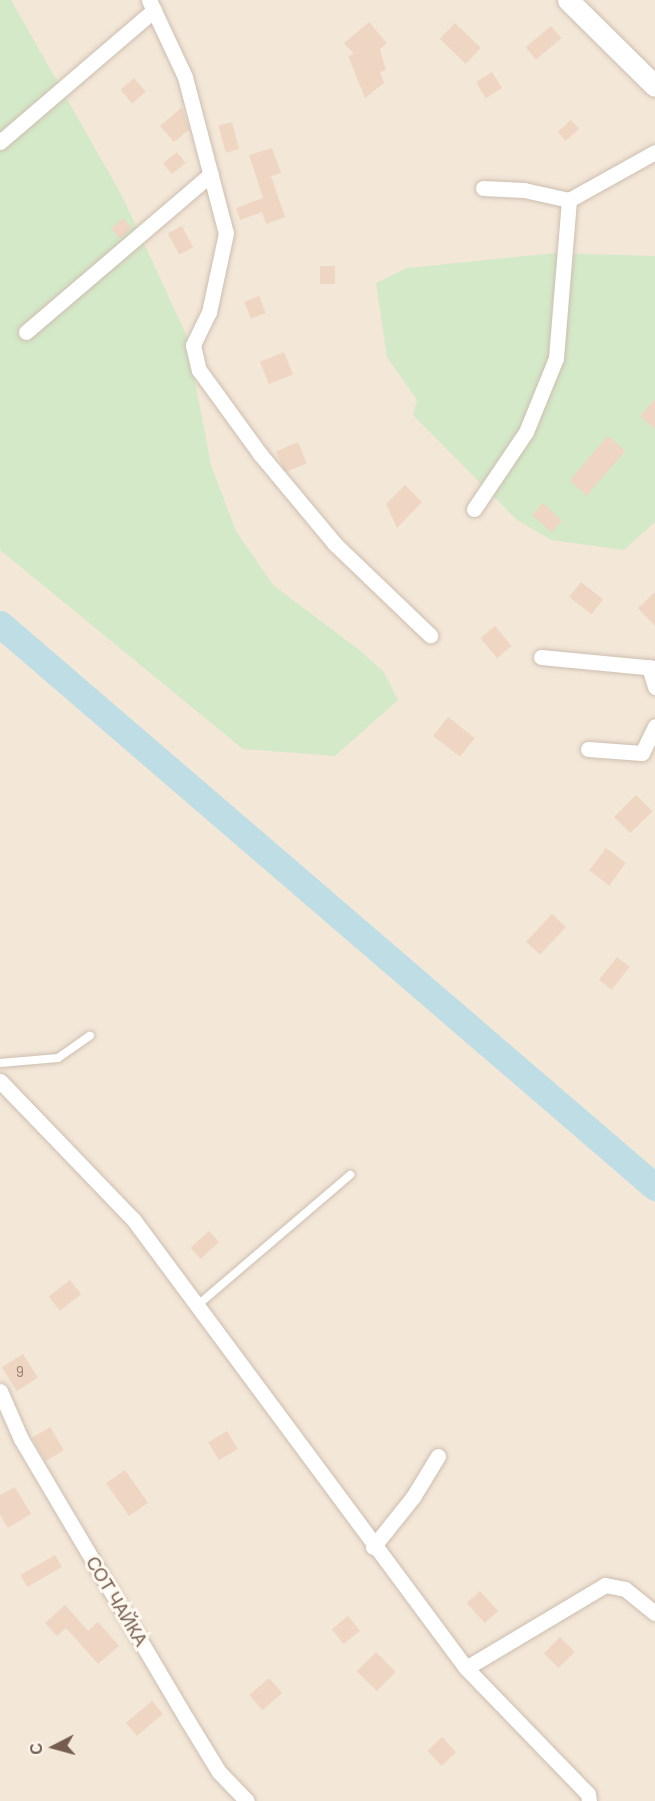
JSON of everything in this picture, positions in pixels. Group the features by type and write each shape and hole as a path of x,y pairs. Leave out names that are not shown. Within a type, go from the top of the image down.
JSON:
{"main road":[{"path":"568,0 655,86"}],"street":[{"path":"0,142 152,5 185,77 226,233 209,312 193,345 199,370 260,454 335,544 430,635"},
{"path":"483,188 524,190 569,200 655,152"},
{"path":"26,332 211,174"},
{"path":"474,509 526,432 556,358 569,200"},
{"path":"541,657 652,668 655,687"},
{"path":"588,749 642,753 655,726"},
{"path":"0,1081 133,1219 199,1304 373,1547 466,1668 588,1794 589,1801"},
{"name":"СОТ ЧАЙКА","path":"0,1391 21,1439 180,1708 219,1772 247,1801"},
{"path":"373,1547 413,1497 438,1456"},
{"path":"466,1668 605,1586 625,1589 655,1613"}],"lane":[{"path":"0,1063 58,1058 90,1036"},
{"path":"199,1304 350,1175"}],"shaded area":[{"path":"0,0 655,0 655,1801 0,1801"}],"green space":[{"path":"0,0 11,0 122,196 186,334 211,465 236,531 273,585 358,649 384,672 398,700 335,756 243,749 0,550"},
{"path":"555,253 655,256 655,522 624,550 551,540 517,520 413,415 417,400 387,357 376,283 407,268"}],"building":[{"path":"369,22 387,43 380,49 386,70 380,72 384,83 365,98 348,56 354,54 344,43"},
{"path":"455,23 481,48 466,64 440,39"},
{"path":"551,26 561,38 536,59 526,47"},
{"path":"492,72 502,88 486,98 476,82"},
{"path":"134,78 146,92 132,103 120,90"},
{"path":"182,107 189,130 174,142 160,126"},
{"path":"571,120 579,129 566,141 558,132"},
{"path":"232,122 239,149 226,153 218,126"},
{"path":"272,148 281,173 271,176 285,217 266,224 262,212 240,220 236,208 263,198 249,155"},
{"path":"177,152 186,163 172,174 163,163"},
{"path":"123,218 132,228 120,238 111,229"},
{"path":"182,226 193,247 179,255 168,234"},
{"path":"320,266 335,266 335,284 320,284"},
{"path":"259,296 266,313 251,319 244,302"},
{"path":"284,352 293,374 269,384 260,362"},
{"path":"655,399 655,429 640,416"},
{"path":"608,436 625,451 587,496 569,481"},
{"path":"298,442 307,463 285,473 276,451"},
{"path":"405,485 422,502 397,528 386,504"},
{"path":"543,503 562,521 551,532 532,515"},
{"path":"581,582 603,599 591,614 569,597"},
{"path":"655,592 655,626 638,608"},
{"path":"495,626 512,646 497,658 480,638"},
{"path":"448,717 475,738 460,757 433,736"},
{"path":"636,795 652,811 630,833 614,817"},
{"path":"606,848 626,863 609,885 589,870"},
{"path":"552,914 566,927 540,955 526,942"},
{"path":"617,957 630,967 612,990 599,980"},
{"path":"209,1231 219,1242 200,1259 190,1248"},
{"path":"70,1280 81,1294 60,1311 49,1297"},
{"path":"23,1354 38,1378 17,1391 2,1367"},
{"path":"50,1427 64,1450 46,1461 32,1438"},
{"path":"227,1431 238,1449 219,1460 208,1442"},
{"path":"125,1470 148,1503 129,1516 106,1483"},
{"path":"15,1487 31,1514 8,1528 0,1515 0,1495"},
{"path":"55,1555 62,1567 27,1587 20,1575"},
{"path":"480,1591 498,1611 485,1623 467,1603"},
{"path":"65,1605 88,1631 98,1622 119,1646 98,1664 66,1628 57,1636 45,1623"},
{"path":"348,1616 360,1631 344,1644 332,1629"},
{"path":"560,1637 575,1652 559,1668 544,1653"},
{"path":"376,1652 396,1672 377,1691 357,1671"},
{"path":"269,1678 282,1693 262,1710 249,1695"},
{"path":"152,1701 163,1714 137,1736 126,1723"},
{"path":"442,1737 456,1752 442,1766 427,1751"}],"waterway":[{"path":"0,624 655,1187"}]}
